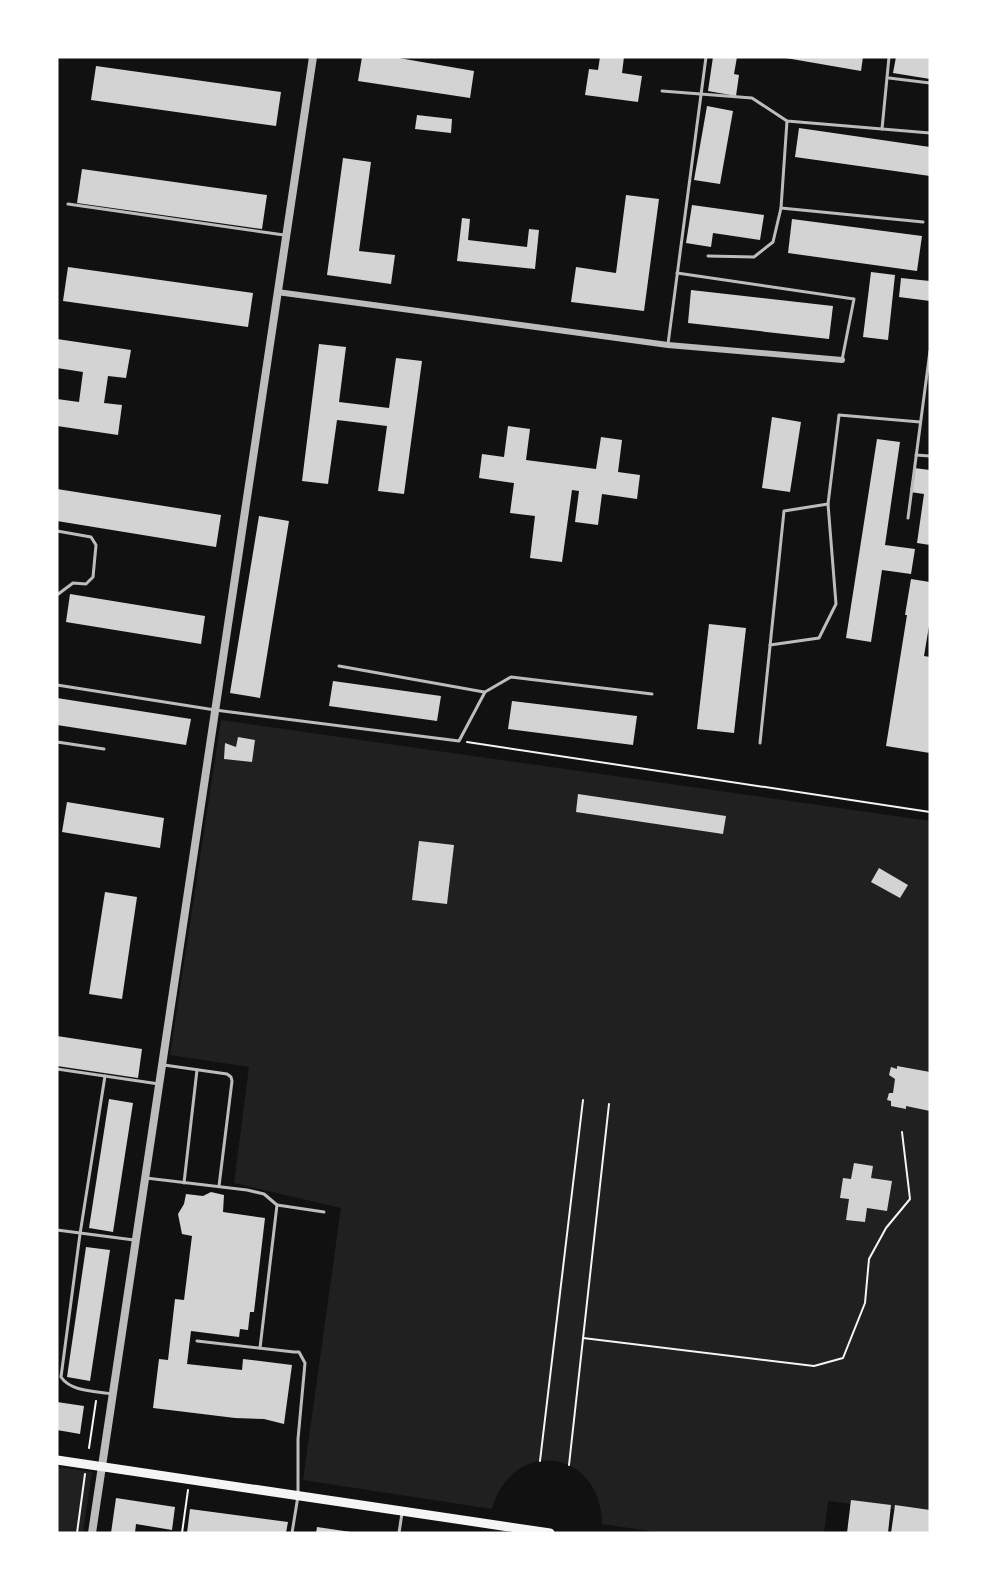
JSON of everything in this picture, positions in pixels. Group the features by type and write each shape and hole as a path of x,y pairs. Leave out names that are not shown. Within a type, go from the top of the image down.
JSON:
{"main road":[{"path":"57,1460 550,1533"}],"street":[{"path":"92,1533 313,57"},
{"path":"277,292 668,345 842,360"}],"lane":[{"path":"668,345 706,57"},
{"path":"882,129 889,57"},
{"path":"888,78 930,83"},
{"path":"662,91 752,98 787,121 930,133"},
{"path":"708,256 754,257 773,242 781,208 787,121"},
{"path":"68,204 286,235"},
{"path":"781,208 923,222"},
{"path":"677,273 854,299 842,360"},
{"path":"908,518 930,351"},
{"path":"770,645 819,638 836,604 828,504 839,415 920,422"},
{"path":"916,454 930,456"},
{"path":"760,743 783,511 828,504"},
{"path":"57,531 91,537 96,545 93,577 86,584 73,584 57,595"},
{"path":"339,666 485,692"},
{"path":"57,685 215,710 459,741 485,692 511,677 652,694"},
{"path":"57,742 104,748"},
{"path":"162,1065 227,1074 231,1077 219,1187"},
{"path":"57,1069 159,1084"},
{"path":"184,1183 197,1070"},
{"path":"105,1076 80,1234 61,1377 65,1384 73,1387 113,1394"},
{"path":"145,1178 247,1190 264,1194 277,1205 324,1212"},
{"path":"260,1348 277,1205"},
{"path":"57,1230 136,1241"},
{"path":"197,1341 299,1352 305,1363 298,1439 298,1496 292,1533"},
{"path":"399,1533 402,1511"}],"path":[{"path":"459,741 930,812"},
{"path":"540,1461 583,1100"},
{"path":"569,1465 609,1104"},
{"path":"583,1338 814,1366 843,1358 865,1303 869,1259 886,1227 910,1199 902,1132"},
{"path":"89,1448 97,1391"},
{"path":"182,1533 188,1490"}],"shaded area":[{"path":"221,720 930,821 930,1514 828,1501 824,1533 663,1533 602,1524 598,1499 588,1480 572,1467 554,1461 536,1462 518,1470 502,1486 492,1509 303,1480 341,1208 234,1183 249,1067 170,1055"},
{"path":"57,1467 92,1472 83,1533 57,1533"}],"building":[{"path":"362,57 393,57 474,71 470,98 358,81"},
{"path":"600,57 624,57 622,73 642,76 638,102 585,95 589,69 598,70"},
{"path":"713,57 737,57 734,74 739,75 736,96 708,91"},
{"path":"780,57 863,57 861,71"},
{"path":"896,57 930,57 930,79 893,73"},
{"path":"96,66 281,92 276,126 91,100"},
{"path":"707,106 733,111 720,184 694,180"},
{"path":"417,115 452,119 451,133 415,129"},
{"path":"799,128 930,147 930,176 795,157"},
{"path":"343,158 371,162 359,251 395,255 391,284 327,275"},
{"path":"82,169 267,195 262,229 77,203"},
{"path":"626,195 659,199 644,311 571,302 576,267 616,273"},
{"path":"692,205 764,215 760,240 713,233 711,247 686,243"},
{"path":"462,218 470,219 468,240 527,247 529,229 539,230 535,269 457,261"},
{"path":"792,219 922,236 917,271 788,253"},
{"path":"68,267 253,293 248,327 63,301"},
{"path":"871,272 895,275 888,340 863,337"},
{"path":"901,278 930,281 930,301 899,297"},
{"path":"691,290 833,306 829,339 688,323"},
{"path":"57,339 131,350 126,378 108,376 104,403 122,405 118,435 57,426 57,399 79,402 83,372 57,368"},
{"path":"319,344 346,347 339,402 389,408 396,358 422,361 404,494 378,491 387,426 337,420 328,484 302,481"},
{"path":"772,417 801,422 790,492 762,488"},
{"path":"508,426 530,429 526,460 596,469 601,437 622,440 618,472 640,475 637,499 602,494 598,525 575,522 579,491 572,490 562,562 530,558 535,516 510,513 514,483 479,478 482,454 504,457"},
{"path":"877,439 900,442 885,545 915,549 911,574 882,570 871,642 846,638"},
{"path":"914,468 930,470 930,545 917,543 924,494 910,492"},
{"path":"57,489 221,515 216,547 57,521"},
{"path":"259,516 289,521 260,698 230,693"},
{"path":"911,579 930,582 930,620 924,656 930,657 930,753 886,746"},
{"path":"70,594 205,616 201,644 66,622"},
{"path":"709,624 746,628 734,733 697,729"},
{"path":"333,681 441,696 437,721 329,706"},
{"path":"57,698 191,719 186,745 57,725"},
{"path":"512,701 637,716 633,745 508,729"},
{"path":"238,737 255,740 252,762 224,759 225,743 236,747"},
{"path":"578,794 726,816 723,834 576,812"},
{"path":"67,802 164,818 160,848 62,832"},
{"path":"419,841 454,845 447,904 412,900"},
{"path":"879,868 908,885 900,898 871,882"},
{"path":"105,892 137,897 122,999 89,994"},
{"path":"57,1036 142,1049 138,1078 57,1066"},
{"path":"897,1066 930,1072 930,1111 906,1106 906,1109 891,1106 891,1101 887,1100 889,1093 893,1093 895,1079 889,1075 891,1067 897,1069"},
{"path":"109,1099 133,1103 113,1232 89,1228"},
{"path":"854,1163 873,1166 871,1178 892,1181 887,1211 867,1208 865,1222 846,1220 849,1199 840,1198 843,1178 851,1179"},
{"path":"211,1192 224,1195 223,1212 265,1218 254,1312 250,1312 248,1330 240,1329 239,1337 191,1331 187,1364 242,1370 243,1359 292,1365 284,1424 264,1419 235,1418 153,1408 159,1359 168,1360 175,1299 184,1300 192,1236 182,1234 178,1214 184,1204 186,1194 203,1196"},
{"path":"86,1247 110,1250 90,1381 67,1377"},
{"path":"57,1402 84,1406 80,1434 57,1430"},
{"path":"116,1498 175,1507 172,1530 136,1524 135,1533 111,1533"},
{"path":"851,1500 891,1505 888,1533 847,1533"},
{"path":"895,1505 930,1510 930,1533 891,1533"},
{"path":"190,1509 288,1522 286,1533 187,1533"},
{"path":"317,1527 351,1532 351,1533 316,1533"}]}
